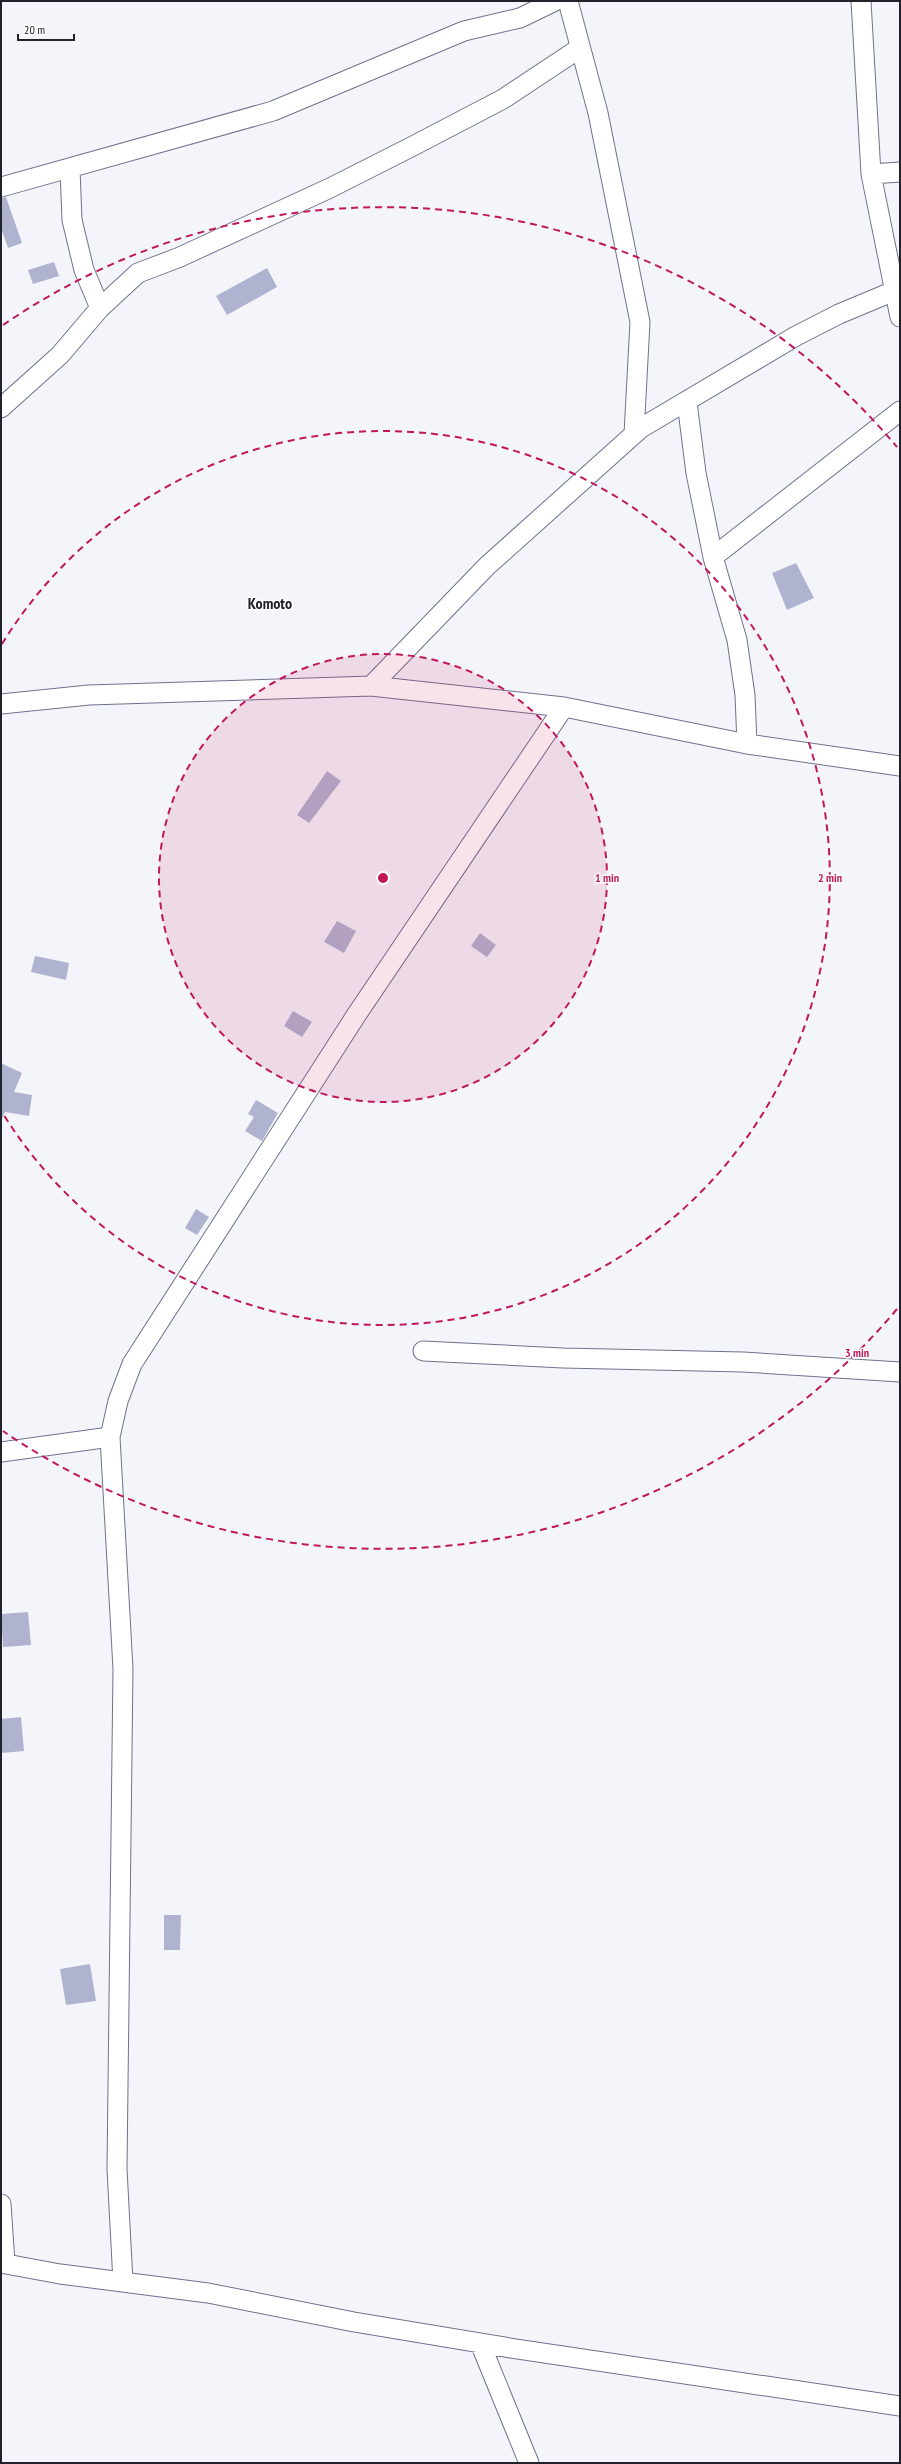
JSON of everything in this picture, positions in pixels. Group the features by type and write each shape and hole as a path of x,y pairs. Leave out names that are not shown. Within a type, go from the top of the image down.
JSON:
{"street":[{"path":"1,187 70,169 273,111 464,31 520,18 555,1"},
{"path":"568,1 598,113 640,322 634,434"},
{"path":"861,1 871,174 900,317"},
{"path":"1,408 60,355 100,308 138,274 180,257 323,191 413,146 503,99 580,48"},
{"path":"70,169 72,220 84,270 100,308"},
{"path":"871,174 900,172"},
{"path":"371,686 487,566 593,473 634,434 796,336 839,314 894,291"},
{"path":"687,402 696,473 714,557 737,640 745,695 747,744"},
{"path":"714,557 900,410"},
{"path":"1,704 89,695 371,686 564,707 747,744 900,766"},
{"path":"123,2282 117,2169 123,1669 110,1437 118,1401 132,1364 355,1017 564,707"},
{"path":"423,1351 563,1358 743,1362 900,1372"},
{"path":"1,1452 110,1437"},
{"path":"1,2204 3,2263 60,2274 208,2293 354,2322 480,2343 900,2406"},
{"path":"480,2343 529,2463"}],"building":[{"path":"6,197 22,243 8,248 1,228 1,198"},
{"path":"54,262 59,276 33,284 28,270"},
{"path":"267,268 277,287 227,315 216,296"},
{"path":"796,563 814,598 787,610 772,573"},
{"path":"327,771 341,781 309,823 297,815"},
{"path":"337,921 356,931 344,953 324,942"},
{"path":"480,933 496,945 487,957 471,946"},
{"path":"35,956 69,963 66,980 31,972"},
{"path":"293,1011 312,1022 302,1037 284,1026"},
{"path":"1,1063 22,1073 14,1092 32,1095 29,1116 5,1112 1,1121"},
{"path":"256,1100 278,1113 262,1141 245,1131 254,1117 248,1114"},
{"path":"196,1209 209,1217 197,1235 185,1228"},
{"path":"28,1612 31,1645 3,1647 1,1614"},
{"path":"21,1717 24,1751 1,1753 1,1719"},
{"path":"164,1915 181,1915 180,1950 164,1950"},
{"path":"90,1964 96,2001 66,2005 60,1969"}],"district":[{"name":"Komoto","path":"270,603"}]}
